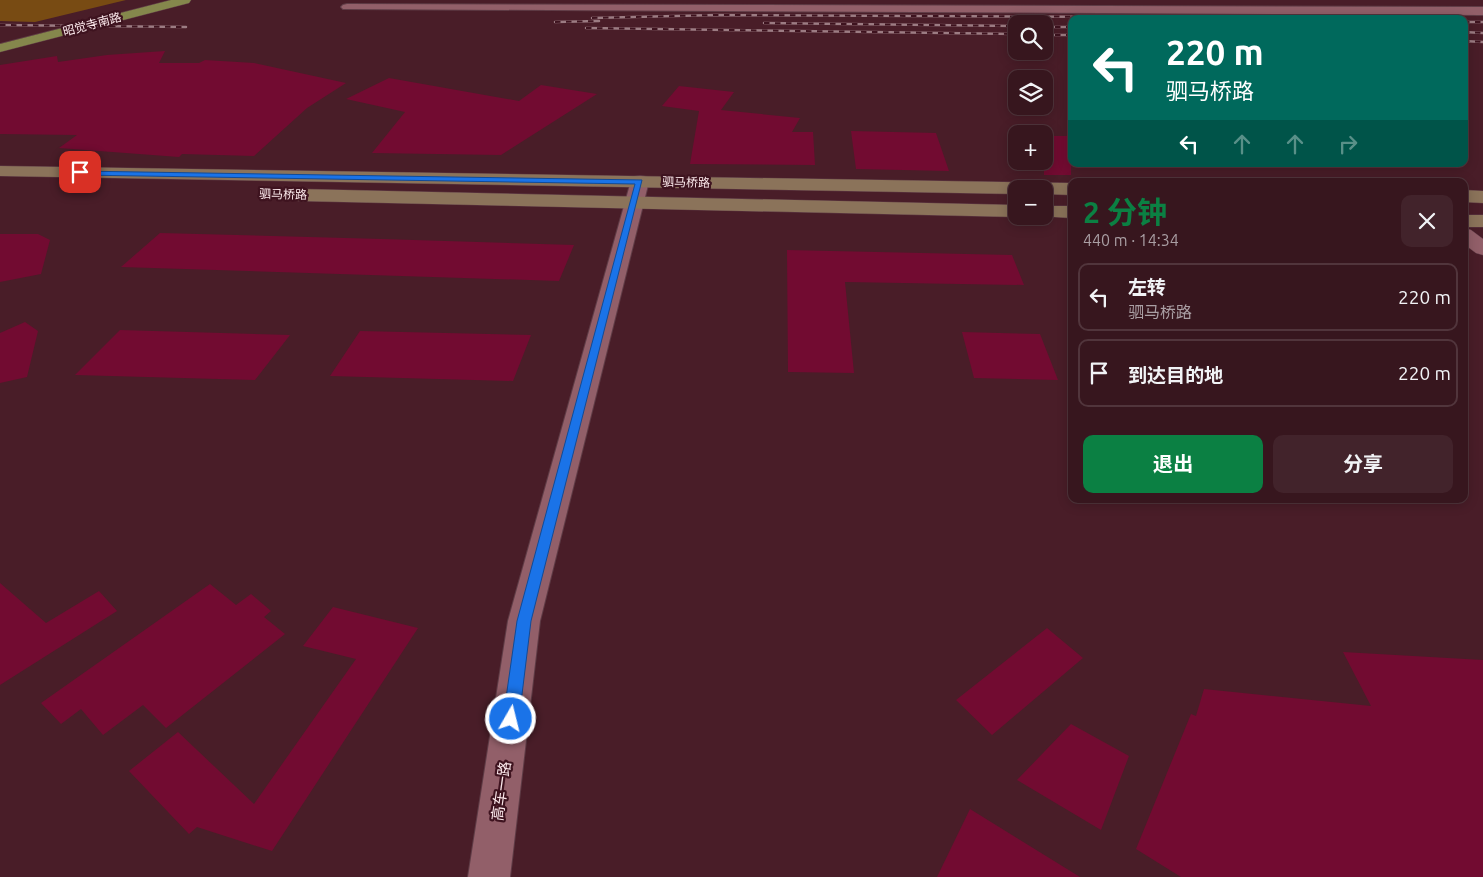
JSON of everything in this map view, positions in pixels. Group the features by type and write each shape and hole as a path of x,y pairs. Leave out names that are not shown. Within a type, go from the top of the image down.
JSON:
{"main road":[{"name":"昭觉寺南路","path":"0,40 156,0"},
{"name":"昭觉寺南路","path":"0,48 185,0"},
{"name":"驷马桥路","path":"0,171 637,192 1008,211"},
{"path":"0,187 198,192"},
{"name":"驷马桥路","path":"277,194 1068,189"},
{"path":"1468,196 1483,196"},
{"path":"1053,212 1068,212"}],"street":[{"path":"1170,0 1180,9"},
{"path":"1413,0 1433,10"},
{"path":"347,7 679,4 1483,11"},
{"name":"高车一路","path":"489,877 524,621 637,192"},
{"path":"1472,223 1483,249"}],"shaded area":[{"path":"0,0 126,0 35,22 0,21"}],"building":[{"path":"165,51 159,63 199,63 205,60 254,63 346,83 307,108 254,156 182,154 179,157 59,148 77,135 0,134 0,65 57,56 58,62 107,55"},
{"path":"389,78 519,101 541,85 597,94 501,155 372,153 405,112 346,99"},
{"path":"679,86 734,92 721,110 800,118 792,132 813,132 815,165 690,164 699,111 662,106"},
{"path":"851,131 936,133 949,171 856,169"},
{"path":"1053,136 1068,136 1068,167 1071,167 1071,175 1044,175 1044,170 1053,170"},
{"path":"160,233 574,245 559,281 121,267"},
{"path":"0,234 38,234 50,240 41,274 0,282"},
{"path":"787,250 1012,255 1024,285 845,282 854,373 788,372"},
{"path":"25,322 38,331 27,377 0,383 0,333"},
{"path":"120,330 290,335 255,380 75,375"},
{"path":"360,331 531,335 513,381 330,376"},
{"path":"962,332 1040,334 1058,380 974,378"},
{"path":"0,583 46,623 99,591 117,611 0,685"},
{"path":"210,584 236,605 251,594 271,611 264,617 285,634 166,728 143,705 103,735 81,709 61,724 41,703"},
{"path":"333,607 418,628 272,851 197,827 189,834 129,771 178,732 254,804 356,659 303,646"},
{"path":"1047,628 1083,658 992,735 956,700"},
{"path":"1343,652 1483,660 1483,877 1181,877 1136,849 1191,714 1196,716 1204,689 1371,706"},
{"path":"1071,724 1129,756 1101,830 1017,780"},
{"path":"970,809 1080,877 937,877"}],"railway":[{"path":"592,18 716,15 1068,17"},
{"path":"555,22 599,21"},
{"path":"1468,22 1483,22"},
{"path":"764,23 1008,26"},
{"path":"0,25 186,27"},
{"path":"1053,27 1068,27"},
{"path":"586,28 1008,34"},
{"path":"1468,32 1483,33"},
{"path":"1053,35 1068,35"},
{"path":"1468,41 1483,42"}],"route":[{"path":"80,172 640,181 524,621 511,719"}]}
